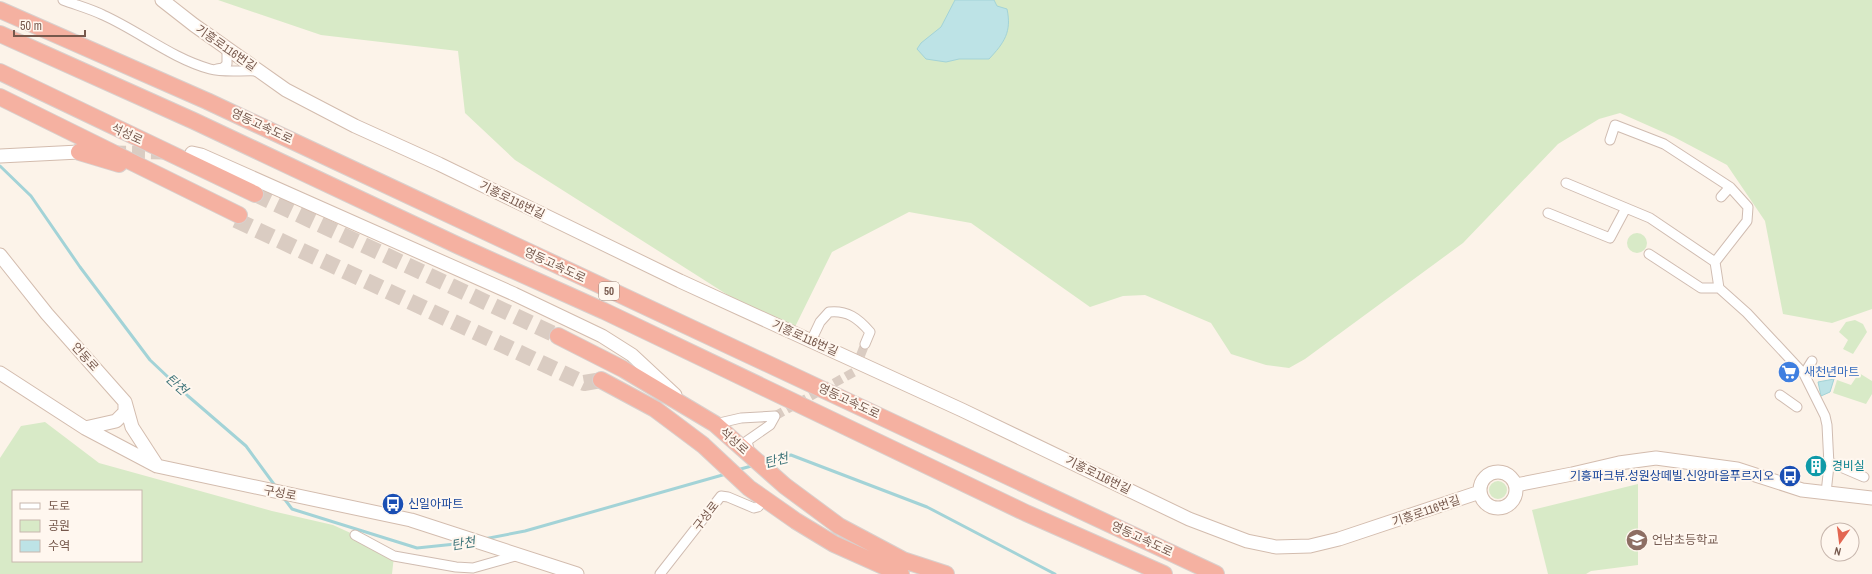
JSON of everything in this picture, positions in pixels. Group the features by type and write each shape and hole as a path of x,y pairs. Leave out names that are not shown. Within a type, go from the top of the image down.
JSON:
{"highway":[{"name":"영동고속도로","path":"1,10 207,101 1216,574"},
{"name":"영동고속도로","path":"0,34 194,121 619,318 1026,513 1164,574"},
{"name":"석성로","path":"0,72 255,194"},
{"name":"석성로","path":"0,96 238,218 114,162 79,152"},
{"name":"석성로","path":"558,336 623,369 686,405 719,428 778,480 839,526 903,560 946,574"},
{"path":"601,380 655,409 703,445 749,488 796,521 834,544 901,574"}],"street":[{"path":"63,0 103,15 171,52 210,69 225,71 238,69 258,70"},
{"name":"기흥로116번길","path":"162,0 223,46 286,90 355,126 439,164 680,281 962,410 1189,519 1247,541 1276,547 1310,546 1340,540 1480,492"},
{"path":"210,69 226,66 228,57 223,46"},
{"path":"1610,140 1615,125 1664,144 1730,187 1748,207 1747,222 1715,262"},
{"path":"0,156 79,152"},
{"path":"192,153 216,161 514,294 602,336 632,355 686,405"},
{"path":"1566,183 1650,218 1715,262 1719,288 1747,313 1804,374 1825,416 1829,462 1826,493"},
{"path":"1721,197 1730,187"},
{"path":"1548,212 1610,238 1626,208"},
{"path":"1649,254 1700,288 1719,288"},
{"name":"언동로","path":"0,255 47,314 125,402 132,426 157,466"},
{"path":"811,341 820,322 829,312 840,311 851,314 862,322 870,332 865,344"},
{"path":"1804,374 1812,361"},
{"name":"구성로","path":"0,373 85,428 157,466 192,475 354,507 411,520 577,574"},
{"path":"1780,395 1797,407"},
{"path":"85,428 116,421 125,412 125,402"},
{"path":"719,428 741,418 775,416 770,425 747,441 749,449"},
{"path":"1516,485 1618,463 1656,458 1738,469 1802,490 1872,498"},
{"path":"1829,462 1864,477"},
{"path":"1492,472 1504,472 1509,475 1516,485 1515,496 1512,501 1503,507 1491,506 1486,503 1480,492 1482,480 1492,472"},
{"name":"구성로","path":"660,574 721,496 728,497 754,508 758,507 765,499"},
{"path":"355,535 394,556 456,571 473,568 520,555"}],"green space":[{"path":"218,0 1872,0 1872,309 1832,323 1783,314 1765,221 1727,165 1674,137 1620,113 1599,119 1558,144 1463,243 1305,359 1289,368 1266,365 1231,354 1211,323 1145,295 1123,296 1090,307 971,223 909,212 832,252 791,335 515,160 465,113 458,51 321,35"},
{"path":"1637,233 1644,236 1647,243 1644,250 1637,253 1630,250 1627,243 1630,236"},
{"path":"1855,320 1863,324 1867,332 1853,354 1843,349 1848,340 1839,332 1846,322"},
{"path":"1859,373 1872,381 1872,394 1866,404 1833,393 1837,380 1851,385"},
{"path":"45,422 99,463 272,511 333,525 394,556 392,574 0,574 0,458 21,426"},
{"path":"1498,481 1504,484 1507,490 1504,496 1498,499 1492,496 1489,490 1492,484"},
{"path":"1638,484 1638,565 1591,571 1586,574 1548,574 1532,510"}],"water":[{"path":"955,0 994,0 997,6 1007,9 1008,24 1006,37 989,59 959,59 946,62 926,59 917,49 921,43 941,27"},
{"path":"1834,379 1830,392 1821,396 1818,382"}],"waterway":[{"name":"탄천","path":"0,166 31,196 80,267 150,360 188,396 246,446 276,487"},
{"name":"탄천","path":"766,462 791,455 927,507 1055,574"},
{"name":"탄천","path":"737,470 755,465"},
{"name":"탄천","path":"484,539 525,531 726,474"},
{"name":"탄천","path":"283,497 292,509 417,548 465,543"}],"tunnel":[{"path":"113,152 168,153"},
{"path":"255,194 558,336"},
{"path":"236,220 584,383 601,380"},
{"path":"775,416 854,372 865,344"}],"place":[{"name":"새천년마트","path":"1789,372"},
{"name":"경비실","path":"1816,466"},
{"name":"기흥파크뷰.성원상떼빌.신앙마을푸르지오","path":"1790,476"},
{"name":"신일아파트","path":"393,504"},
{"name":"언남초등학교","path":"1637,540"}]}
